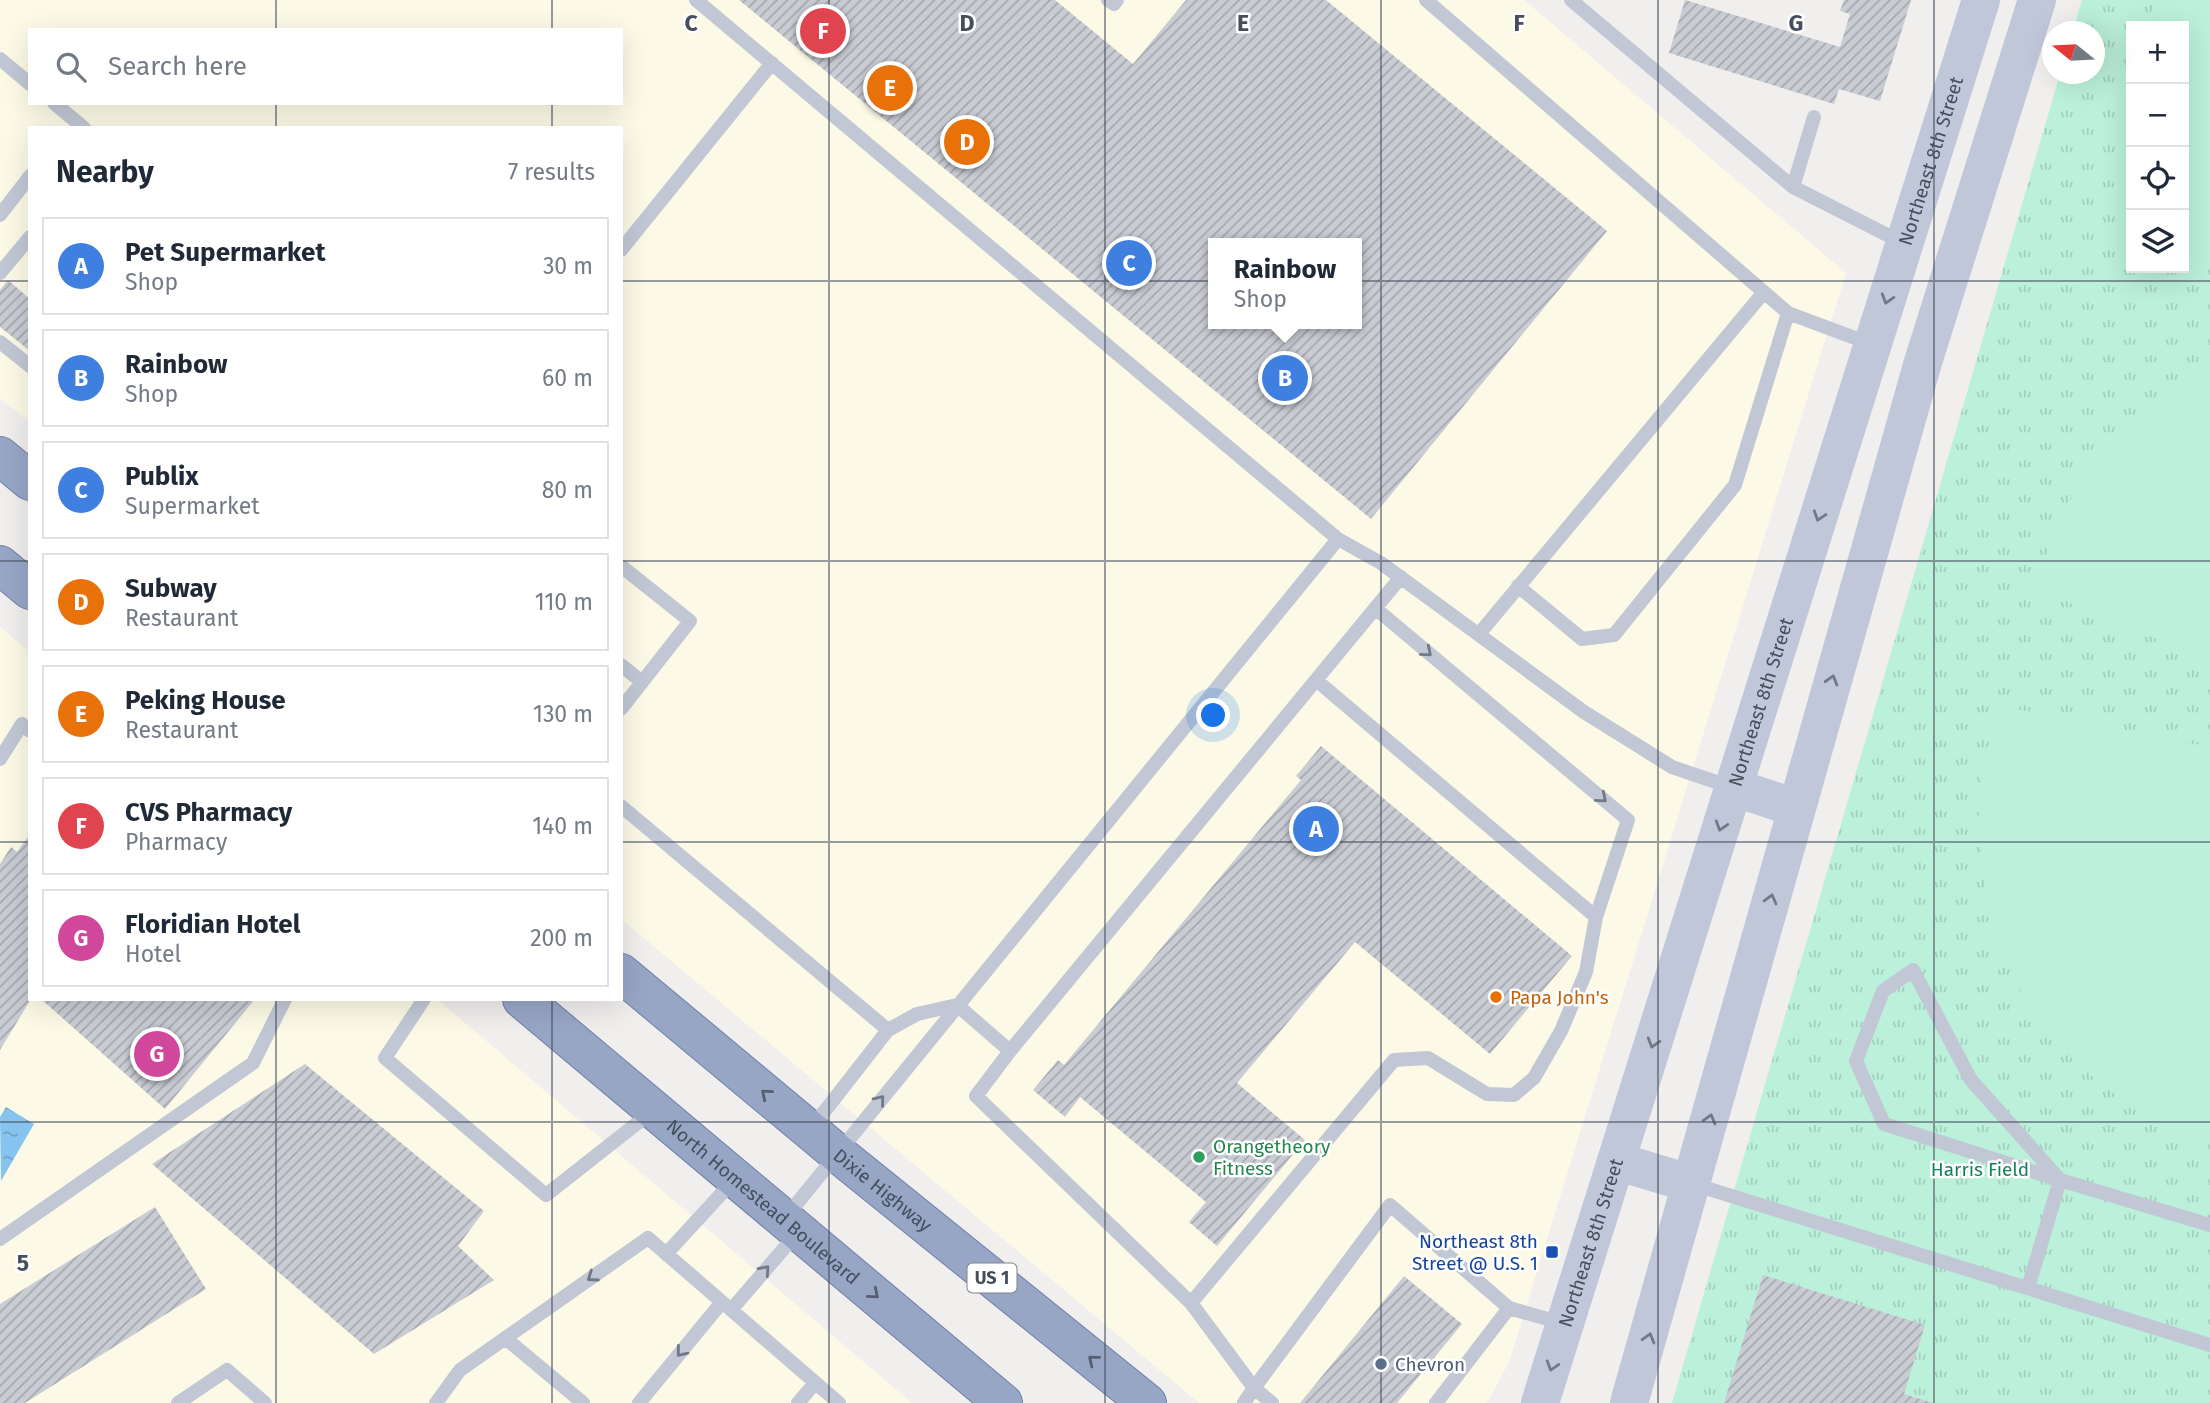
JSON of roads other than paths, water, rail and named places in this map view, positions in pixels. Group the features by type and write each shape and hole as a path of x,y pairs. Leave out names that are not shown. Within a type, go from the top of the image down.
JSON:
{"highway":[{"path":"0,456 28,479"},
{"path":"0,565 28,588"},
{"name":"Dixie Highway","path":"623,975 823,1142 1147,1403"},
{"name":"North Homestead Boulevard","path":"524,1001 1003,1403"}],"main road":[{"name":"Northeast 8th Street","path":"1540,1403 1980,0"},
{"path":"1629,1403 1923,362 2036,0"},
{"path":"1904,244 1955,261"},
{"path":"1873,345 1923,362"},
{"path":"1733,787 1796,808"},
{"path":"1616,1161 1692,1184"}],"lane":[{"path":"696,0 1338,539 1401,577 1584,712 1672,767 1733,787"},
{"path":"1108,0 1114,4 1117,0"},
{"path":"1426,0 1788,313 1873,345"},
{"path":"1571,0 1793,187 1904,244"},
{"path":"623,248 772,63"},
{"path":"2,66 28,83"},
{"path":"56,105 74,125"},
{"path":"1793,187 1814,117"},
{"path":"0,215 28,179"},
{"path":"0,273 28,239"},
{"path":"1479,634 1764,292"},
{"path":"1518,586 1582,639 1614,635 1735,485 1788,313"},
{"path":"0,342 28,364"},
{"path":"823,1142 957,1006 1338,539"},
{"path":"623,568 690,621 623,706"},
{"path":"1272,1403 1254,1388 1191,1303 976,1096 1010,1051 1401,577"},
{"path":"1191,1303 1394,1060 1428,1058 1487,1094 1514,1095 1534,1079 1561,1031 1587,972 1596,917 1628,820 1375,608"},
{"path":"623,667 642,682"},
{"path":"1316,680 1596,917"},
{"path":"0,759 22,724 28,729"},
{"path":"623,808 888,1030"},
{"path":"2060,1180 1971,1080 1913,970 1883,991 1856,1061 1884,1124 2060,1180 2210,1224"},
{"path":"0,1239 253,1063 284,1001"},
{"path":"423,1001 385,1058 546,1195 655,1110"},
{"path":"639,1403 727,1306 792,1224 823,1142 888,1030 917,1014 957,1006"},
{"path":"957,1006 1010,1051"},
{"path":"666,1254 736,1177"},
{"path":"2028,1288 2060,1180"},
{"path":"1692,1184 2210,1345"},
{"path":"1244,1403 1390,1205 1509,1308 1565,1324"},
{"path":"436,1403 460,1370 648,1238 839,1403"},
{"path":"1436,1403 1509,1308"},
{"path":"505,1338 583,1403"},
{"path":"178,1403 227,1370 265,1403"},
{"path":"798,1403 816,1383"}],"water":[{"path":"6,1107 34,1124 1,1181 0,1117"}],"place":[{"name":"CVS Pharmacy","path":"823,31"},
{"name":"Peking House","path":"890,88"},
{"name":"Subway","path":"967,142"},
{"name":"Publix","path":"1129,263"},
{"name":"Rainbow","path":"1285,378"},
{"name":"Pet Supermarket","path":"1316,829"},
{"name":"Papa John's","path":"1496,997"},
{"name":"Floridian Hotel","path":"157,1054"},
{"name":"Orangetheory Fitness","path":"1199,1157"},
{"name":"Northeast 8th Street @ U.S. 1","path":"1552,1252"},
{"name":"Chevron","path":"1381,1364"}],"park label":[{"name":"Harris Field","path":"1980,1169"}]}
